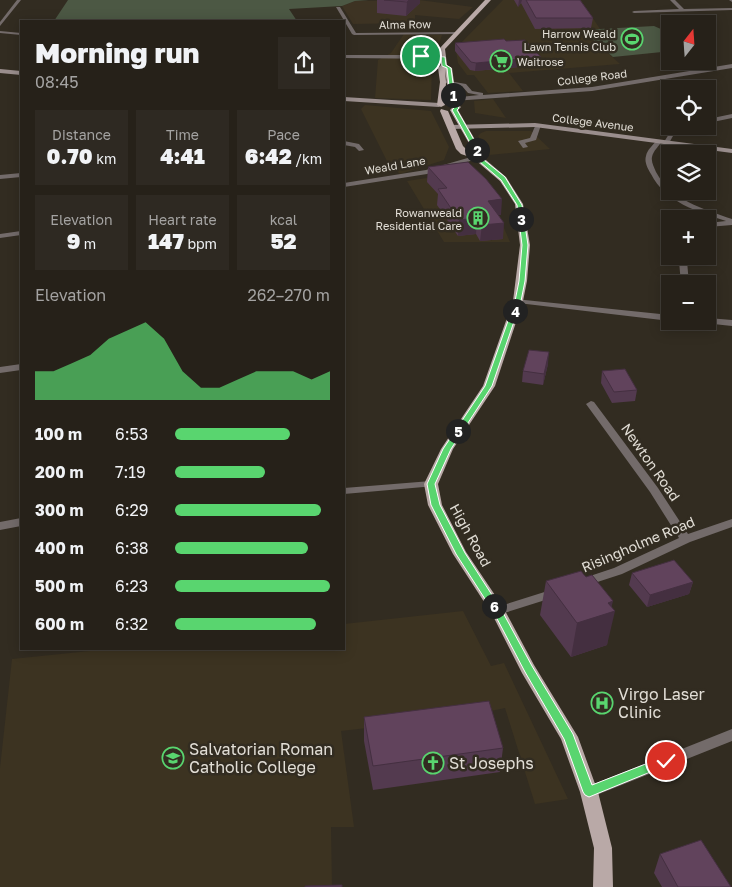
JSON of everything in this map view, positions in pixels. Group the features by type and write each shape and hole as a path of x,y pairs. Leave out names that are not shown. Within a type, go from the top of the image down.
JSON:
{"main road":[{"path":"431,484 447,449 488,386 518,301 522,281 525,245 520,205 503,179 477,157 464,152 455,140 441,107 443,82 441,68 444,66 442,49 488,0"},
{"path":"444,66 449,68 454,105 463,126 478,152 477,157"},
{"path":"441,107 454,105"},
{"name":"High Road","path":"431,484 436,505 460,554 498,611 528,669 569,737 589,792 603,848 603,887"}],"street":[{"path":"0,25 19,0"},
{"path":"672,0 683,11"},
{"name":"Alma Row","path":"338,8 354,34 457,33"},
{"path":"634,12 732,10"},
{"path":"0,32 20,34"},
{"path":"345,56 443,57"},
{"name":"College Road","path":"454,105 489,96 592,89 732,66"},
{"path":"0,71 20,73"},
{"path":"443,82 464,85 470,92 489,96"},
{"path":"345,99 441,107"},
{"path":"716,119 732,116"},
{"path":"525,147 521,141 533,140 538,125"},
{"name":"College Avenue","path":"451,127 538,125 732,151"},
{"path":"667,142 673,135"},
{"path":"659,141 649,154 648,161 656,180 670,195 695,210"},
{"path":"345,143 357,145 361,150"},
{"name":"Weald Lane","path":"345,185 428,172 477,157"},
{"path":"0,177 20,175"},
{"path":"716,218 732,222"},
{"path":"716,224 732,222"},
{"path":"0,236 20,233"},
{"path":"518,301 661,317"},
{"path":"716,322 732,323"},
{"path":"0,370 20,367"},
{"name":"Newton Road","path":"591,404 654,490 686,539"},
{"path":"345,492 431,484"},
{"path":"0,526 20,522"},
{"name":"Risingholme Road","path":"498,611 618,571 686,539 732,523"},
{"path":"589,792 732,735"}],"shaded area":[{"path":"419,0 473,7 459,19 415,15 415,23 353,24 342,6 355,1"},
{"path":"503,0 581,0 600,29 583,30 620,64 509,73 523,91 488,93 474,75 467,75 458,63 456,51 457,47"},
{"path":"404,34 442,35 432,66 431,100 375,98 378,60 391,53"},
{"path":"493,99 506,118 475,113 474,101"},
{"path":"365,105 431,111 449,147 444,160 400,174 388,163 361,109"},
{"path":"486,131 531,131 550,149 489,155 478,136"},
{"path":"473,171 484,181 510,242 444,242 407,181"},
{"name":"Salvatorian Roman Catholic College","path":"463,611 491,666 504,663 568,799 535,804 505,708 463,717 341,731 354,827 331,827 332,887 0,887 0,768 12,659 99,650 345,650 345,624"}],"green space":[{"path":"68,0 369,0 355,1 342,6 289,9 296,20 55,20"},
{"name":"Harrow Weald Lawn Tennis Club","path":"654,26 661,29 661,52 613,57 582,30"}],"building":[{"path":"384,0 409,0 407,2"},
{"path":"526,0 580,0 593,18 536,18"},
{"path":"504,39 506,41 525,40 541,57 476,63 471,62 455,43"},
{"path":"468,162 486,179 502,199 488,201 504,223 482,225 477,218 459,220 438,189 447,188 428,167"},
{"path":"529,350 549,352 544,374 523,371"},
{"path":"625,369 637,390 614,392 602,371"},
{"path":"674,560 693,582 650,595 632,573"},
{"path":"581,571 586,577 592,575 613,601 608,603 615,611 577,623 546,581"},
{"path":"489,701 503,748 373,766 364,717"},
{"path":"701,840 731,887 678,887 660,854"},
{"path":"342,885 342,887 305,887 305,886"}],"place":[{"name":"Harrow Weald Lawn Tennis Club","path":"632,39"},
{"name":"Waitrose","path":"501,61"},
{"name":"Rowanweald Residential Care","path":"478,218"},
{"name":"Virgo Laser Clinic","path":"602,703"},
{"name":"Salvatorian Roman Catholic College","path":"173,758"},
{"name":"St Josephs","path":"433,763"}],"route":[{"path":"421,56 443,57 444,66 449,68 452,80 454,105 456,106 454,110 467,136 478,152 476,156 503,179 520,205 525,245 518,301 488,386 447,449 431,484 436,505 460,554 498,611 528,669 569,737 589,792 666,761"}]}
